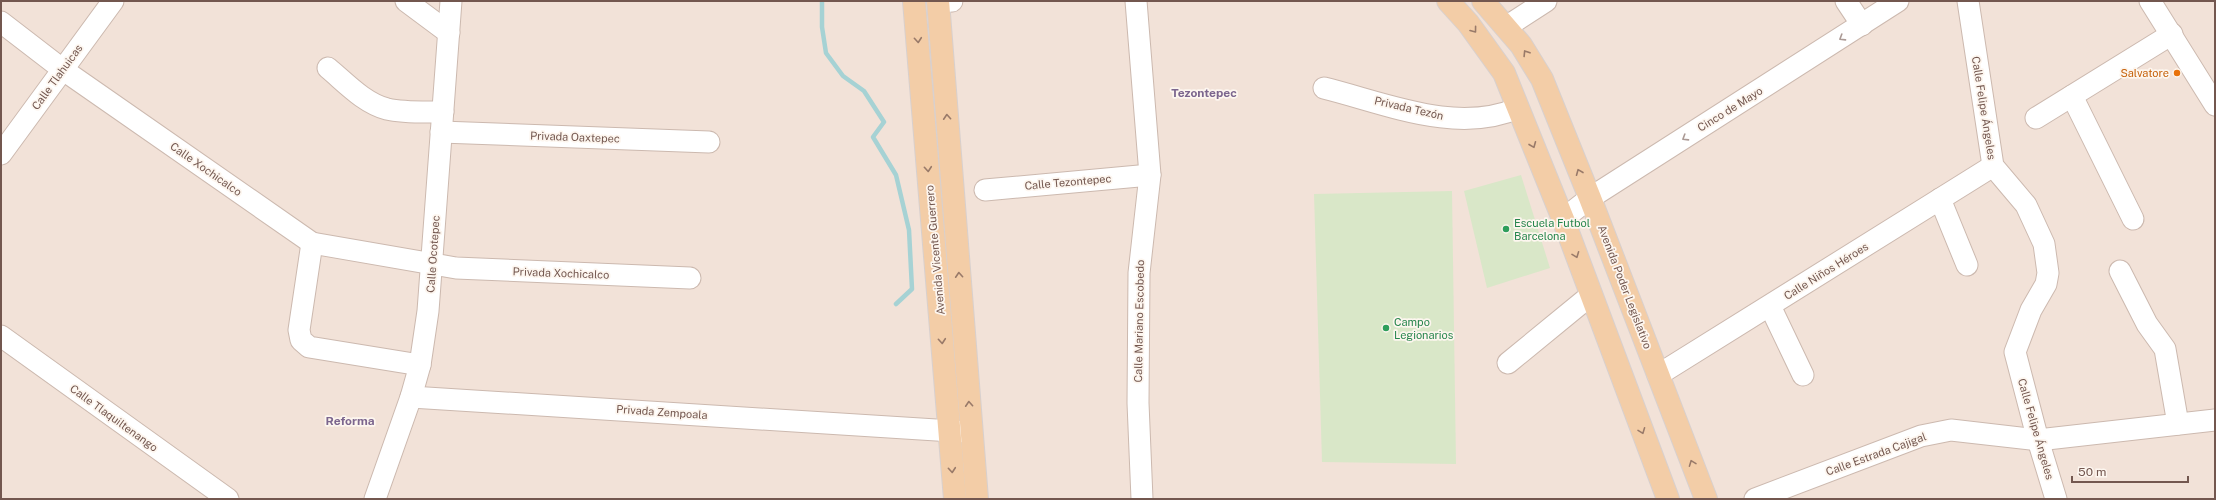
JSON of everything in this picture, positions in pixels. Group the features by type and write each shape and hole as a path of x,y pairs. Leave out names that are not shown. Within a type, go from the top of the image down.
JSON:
{"main road":[{"name":"Avenida Vicente Guerrero","path":"914,1 955,499"},
{"name":"Avenida Vicente Guerrero","path":"943,1 971,432 977,499"},
{"path":"1448,1 1468,23 1504,73 1562,219 1668,499"},
{"name":"Avenida Poder Legislativo","path":"1483,1 1521,45 1542,79 1590,198 1706,499"}],"street":[{"name":"Calle Tlahuicas","path":"1,154 113,1"},
{"path":"406,1 449,33"},
{"name":"Calle Ocotepec","path":"375,499 411,397 420,365 433,265 451,1"},
{"name":"Calle Mariano Escobedo","path":"1136,1 1150,175 1139,273 1138,403 1142,499"},
{"path":"1506,27 1546,1"},
{"path":"1846,1 1862,25"},
{"name":"Cinco de Mayo","path":"1562,219 1590,198 1898,1"},
{"name":"Calle Felipe Ángeles","path":"1968,1 1993,166 2026,204 2044,244 2048,273 2046,284 2031,310 2015,352 2038,440 2056,499"},
{"path":"2150,1 2215,105"},
{"name":"Calle Xochicalco","path":"1,22 62,69 312,243 433,265"},
{"path":"2036,118 2172,34"},
{"name":"Privada Oaxtepec","path":"328,68 358,94 375,105 442,122 709,142"},
{"name":"Privada Tezón","path":"1324,88 1441,117 1503,115 1518,108"},
{"path":"2072,96 2133,219"},
{"name":"Calle Niños Héroes","path":"1658,375 1993,166"},
{"name":"Calle Tezontepec","path":"985,190 1150,175"},
{"path":"1940,200 1967,266"},
{"path":"312,243 299,330 301,340 309,347 420,365"},
{"name":"Privada Xochicalco","path":"433,265 456,268 690,278"},
{"path":"2120,271 2147,324 2165,349 2178,424"},
{"path":"1508,362 1591,295"},
{"path":"1770,306 1803,374"},
{"name":"Calle Tlaquiltenango","path":"1,336 228,499"},
{"name":"Privada Zempoala","path":"411,397 949,432 971,432"},
{"name":"Calle Estrada Cajigal","path":"1755,499 1921,436 1951,430 2038,440 2215,420"}],"shaded area":[{"path":"1,1 2215,1 2215,499 1,499"}],"green space":[{"name":"Escuela Futbol Barcelona","path":"1521,175 1550,268 1487,288 1464,191"},
{"name":"Campo Legionarios","path":"1452,191 1456,464 1322,462 1314,194"}],"waterway":[{"path":"822,1 822,27 826,53 843,76 864,91 884,122 873,137 896,175 909,230 912,289 896,304"}],"place":[{"name":"Salvatore","path":"2177,73"},
{"name":"Escuela Futbol Barcelona","path":"1506,229"},
{"name":"Campo Legionarios","path":"1386,328"}],"district":[{"name":"Tezontepec","path":"1204,93"},
{"name":"Reforma","path":"350,421"}]}
